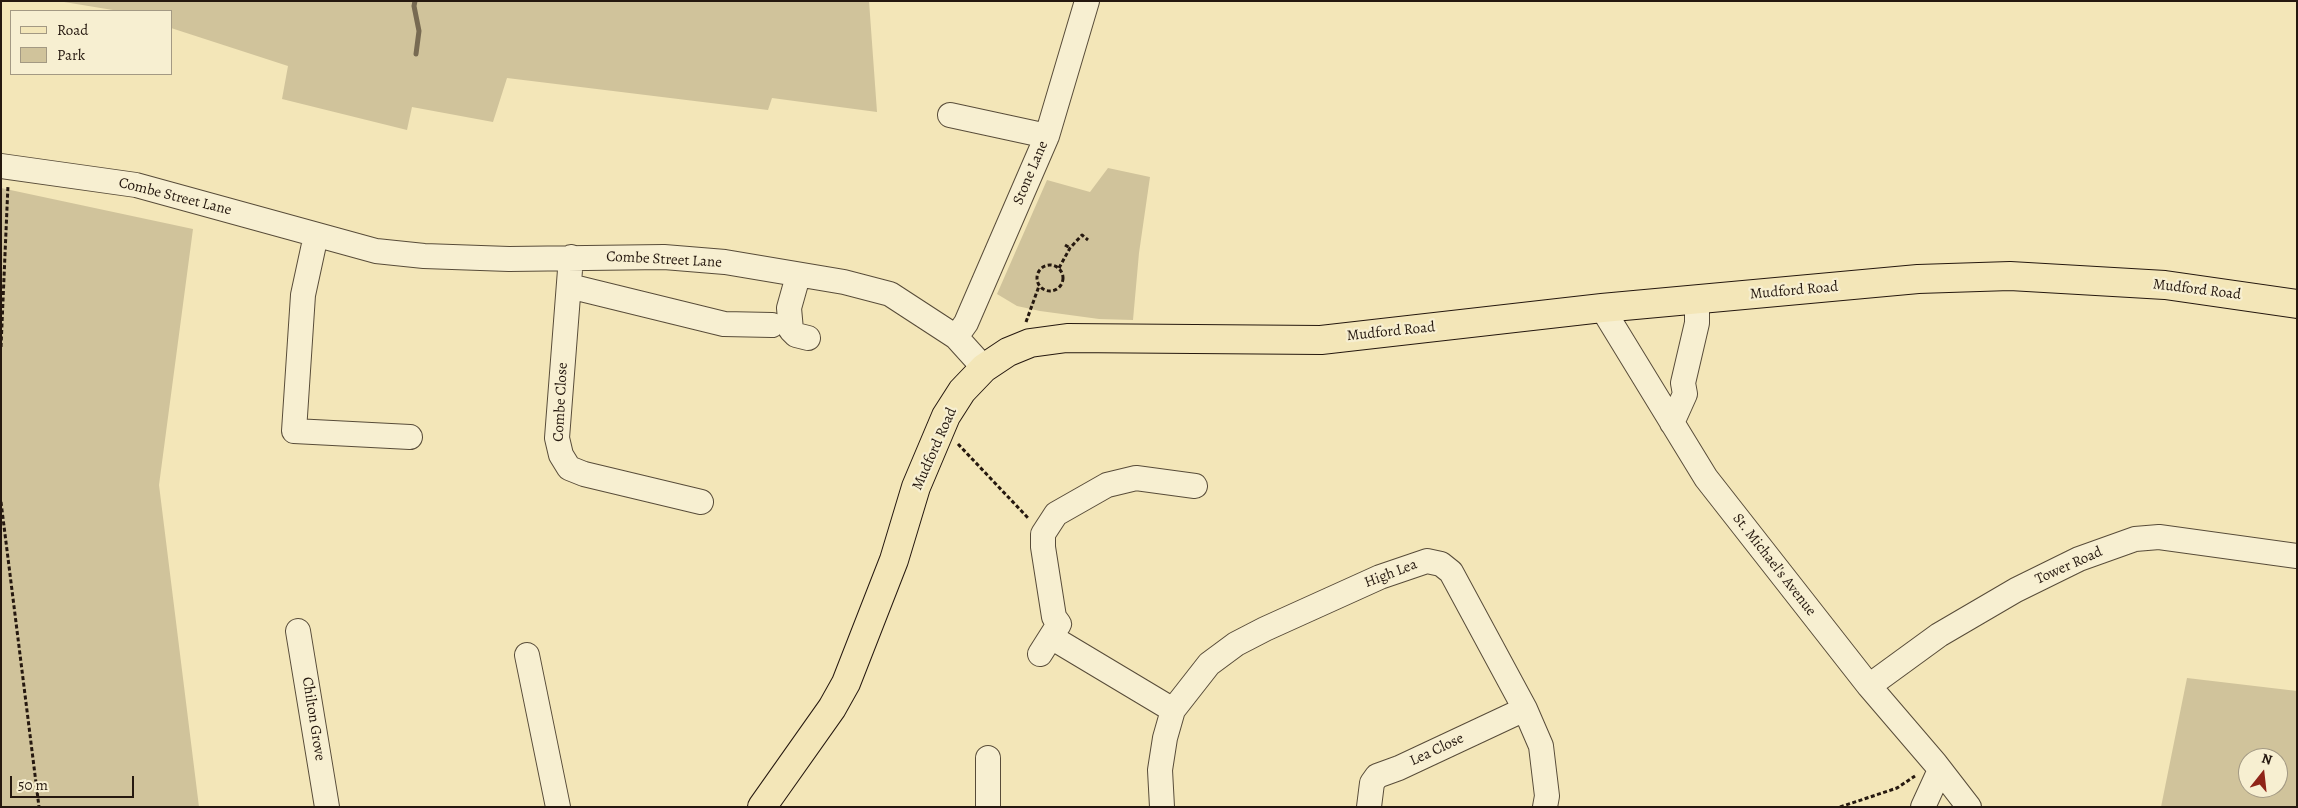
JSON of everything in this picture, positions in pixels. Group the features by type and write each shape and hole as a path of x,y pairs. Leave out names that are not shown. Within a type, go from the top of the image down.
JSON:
{"main road":[{"name":"Mudford Road","path":"762,807 832,708 846,683 894,560 916,487 946,416 962,392 984,368 1008,352 1030,343 1067,338 1321,340 1602,308 1918,279 2010,276 2165,285 2297,304"}],"street":[{"name":"Stone Lane","path":"956,336 966,323 1047,136 1087,1"},
{"path":"950,115 1047,136"},
{"name":"Combe Street Lane","path":"5,166 136,184 376,251 424,256 509,259 664,257 725,262 798,276 844,282 890,294 956,336 984,368"},
{"path":"316,235 303,295 294,432 416,437"},
{"name":"Combe Close","path":"571,257 556,438 561,455 569,468 584,474 701,502"},
{"path":"798,276 789,308 791,330 796,335 808,338"},
{"path":"569,286 724,324 772,325"},
{"path":"1672,423 1685,394 1683,383 1698,324 1697,300"},
{"name":"St. Michael's Avenue","path":"1602,308 1706,478 1869,686 1969,807"},
{"path":"1173,710 1048,636 1043,534 1056,514 1107,485 1136,478 1195,486"},
{"name":"Tower Road","path":"1869,686 1939,635 2016,590 2079,559 2134,539 2159,537 2297,556"},
{"name":"High Lea","path":"1162,807 1160,770 1165,738 1173,710 1209,664 1236,644 1265,628 1380,577 1427,561 1441,564 1451,572 1525,709 1540,746 1547,796 1545,807"},
{"name":"Chilton Grove","path":"298,631 327,807"},
{"path":"526,655 558,807"},
{"name":"Lea Close","path":"1369,807 1372,783 1377,776 1399,768 1525,709"},
{"path":"988,758 988,807"},
{"path":"1923,807 1937,766"}],"path":[{"path":"1,347 5,166"},
{"path":"1058,268 1070,248 1082,236 1088,240"},
{"path":"1065,245 1070,248"},
{"path":"1024,328 1039,286 1038,274 1043,267 1051,265 1058,268 1063,276 1059,288 1047,291 1039,286"},
{"path":"942,427 1043,534"},
{"path":"1,502 38,807"},
{"path":"1840,807 1897,788 1937,766"}],"green space":[{"path":"58,1 869,1 877,112 772,98 768,110 507,78 493,122 412,107 407,130 282,99 288,66 172,28 172,10 113,10"},
{"path":"1108,168 1150,177 1139,253 1133,320 1099,319 1040,311 1017,306 997,294 1047,180 1090,192"},
{"path":"1,188 193,229 159,485 199,807 1,807"},
{"path":"2187,678 2297,691 2297,807 2161,807"}],"waterway":[{"path":"415,1 414,6 419,31 416,54"}]}
